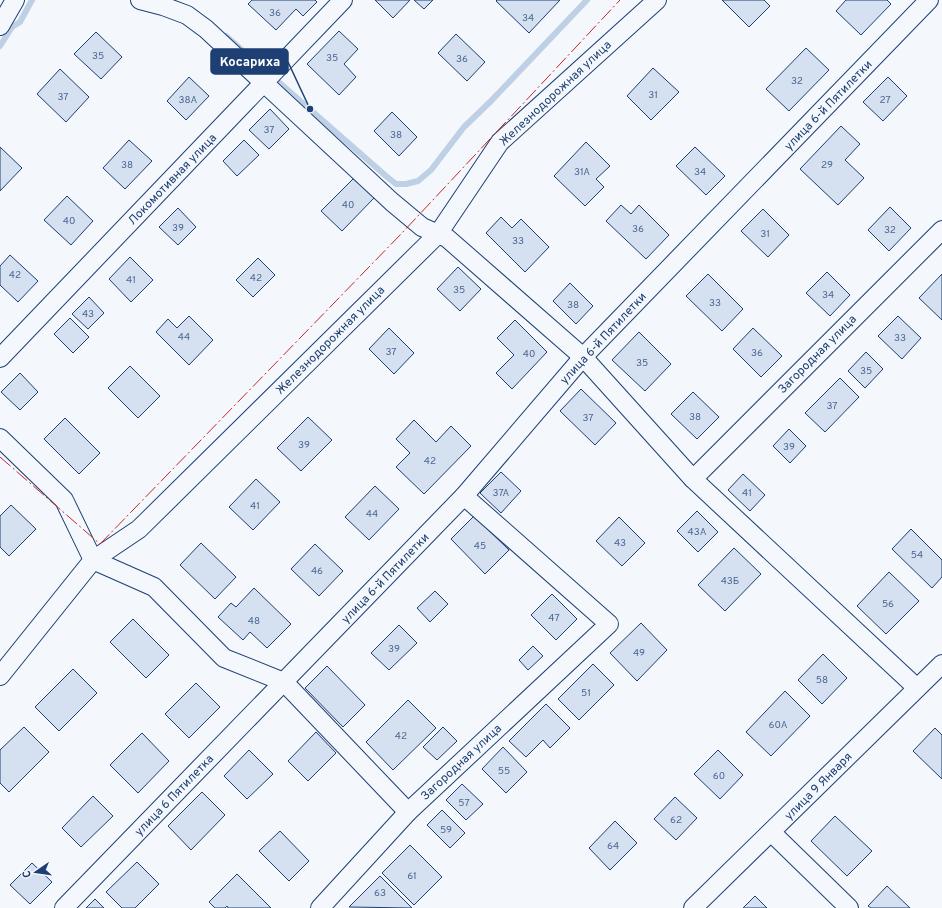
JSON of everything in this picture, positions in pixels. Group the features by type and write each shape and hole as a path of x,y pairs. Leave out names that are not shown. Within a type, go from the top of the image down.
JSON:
{"street":[{"path":"0,26 15,0"},
{"path":"140,0 164,6 187,15 206,29 392,202 422,227 447,238 584,357 693,479 917,688"},
{"name":"Локомотивная улица","path":"0,358 343,0"},
{"name":"Железнодорожная улица","path":"0,676 93,560 139,529 438,234 500,142 657,0"},
{"name":"улица 6-й Пятилетки","path":"284,682 464,496 584,357 929,0"},
{"name":"Загородная улица","path":"693,479 942,230"},
{"path":"0,438 64,500 93,560 154,587 224,658 284,682 408,812"},
{"name":"Загородная улица","path":"320,908 408,812 609,624 464,496"},
{"name":"улица 9 Января","path":"693,908 942,664"},
{"name":"улица 6 Пятилетка","path":"64,908 284,682"},
{"path":"771,832 849,908"}],"building":[{"path":"252,0 315,0 317,2 303,16 296,9 276,30 248,4"},
{"path":"375,0 410,0 393,18"},
{"path":"414,0 433,0 424,9"},
{"path":"560,0 529,33 496,1"},
{"path":"722,0 764,0 770,6 749,27"},
{"path":"846,0 887,0 891,4 861,35 836,11"},
{"path":"339,31 358,49 344,64 356,77 339,95 307,64"},
{"path":"96,32 122,57 101,79 74,54"},
{"path":"456,34 485,62 467,81 438,53"},
{"path":"806,48 829,70 789,111 766,89"},
{"path":"653,68 679,92 651,120 627,96"},
{"path":"60,69 89,97 66,122 37,94"},
{"path":"189,77 209,96 186,120 167,101"},
{"path":"888,77 907,96 883,121 863,102"},
{"path":"270,109 289,129 269,149 249,130"},
{"path":"392,112 417,137 399,156 374,131"},
{"path":"841,126 860,144 845,160 864,178 838,205 800,169"},
{"path":"129,140 152,161 125,189 103,168"},
{"path":"244,140 259,155 237,176 223,161"},
{"path":"586,142 610,166 596,179 604,187 585,206 554,176"},
{"path":"0,147 22,168 0,191"},
{"path":"695,147 725,176 706,195 676,166"},
{"path":"354,178 374,198 342,231 321,211"},
{"path":"67,196 93,221 71,245 44,220"},
{"path":"621,205 631,214 639,205 669,235 646,259 606,221"},
{"path":"890,207 911,228 889,251 868,230"},
{"path":"178,208 196,227 178,245 159,227"},
{"path":"763,209 789,235 768,257 741,231"},
{"path":"501,217 512,228 521,219 549,247 525,272 486,233"},
{"path":"10,255 38,281 18,302 0,285 0,266"},
{"path":"130,257 153,280 131,302 109,279"},
{"path":"258,258 275,275 253,297 236,280"},
{"path":"458,267 481,289 460,311 437,289"},
{"path":"827,272 850,295 830,316 806,293"},
{"path":"708,274 743,309 722,331 686,296"},
{"path":"942,274 942,320 919,298"},
{"path":"570,283 593,306 576,324 553,301"},
{"path":"89,297 104,313 88,329 72,314"},
{"path":"189,316 213,340 189,365 156,332 168,319 177,328"},
{"path":"898,316 921,338 902,359 878,336"},
{"path":"70,318 89,337 73,353 54,334"},
{"path":"515,320 547,352 512,389 496,373 514,355 497,338"},
{"path":"389,328 414,353 394,374 369,349"},
{"path":"753,328 782,356 761,377 733,349"},
{"path":"639,332 671,364 645,391 612,360"},
{"path":"866,352 883,369 865,388 848,371"},
{"path":"130,366 160,396 138,418 108,388"},
{"path":"20,373 38,392 20,410 1,392"},
{"path":"840,378 859,397 825,432 805,413"},
{"path":"581,389 616,423 595,445 560,411"},
{"path":"693,392 719,417 697,439 671,414"},
{"path":"308,417 332,440 301,471 277,448"},
{"path":"65,418 100,453 79,474 44,439"},
{"path":"414,420 436,442 451,426 471,446 424,494 396,467 410,453 396,439"},
{"path":"789,429 806,446 790,463 773,446"},
{"path":"501,472 521,491 501,513 480,493"},
{"path":"743,474 765,495 750,511 728,490"},
{"path":"256,479 280,502 253,530 229,507"},
{"path":"375,486 399,509 369,540 345,517"},
{"path":"11,505 36,529 9,556 0,547 0,516"},
{"path":"697,511 718,532 698,552 677,531"},
{"path":"474,516 509,550 485,574 451,539"},
{"path":"619,517 645,543 622,566 596,541"},
{"path":"911,529 942,560 942,577 932,588 892,549"},
{"path":"201,543 236,577 215,599 180,565"},
{"path":"315,544 343,571 319,596 291,569"},
{"path":"734,548 761,574 725,611 698,585"},
{"path":"889,572 919,601 886,634 857,606"},
{"path":"254,588 291,624 267,648 250,632 243,640 218,617 231,603 236,607"},
{"path":"435,591 448,604 430,622 417,608"},
{"path":"552,594 577,619 556,640 531,615"},
{"path":"133,619 169,655 146,678 110,642"},
{"path":"641,623 667,650 637,681 610,653"},
{"path":"399,625 417,643 389,670 371,653"},
{"path":"533,646 543,656 528,670 519,660"},
{"path":"823,654 847,678 822,704 798,680"},
{"path":"593,664 614,685 579,720 558,699"},
{"path":"327,666 365,705 343,727 305,688"},
{"path":"73,669 97,693 59,731 35,707"},
{"path":"196,683 220,707 189,738 165,714"},
{"path":"785,691 810,716 771,756 746,732"},
{"path":"408,700 436,728 393,770 366,742"},
{"path":"546,704 570,728 550,748 543,740 526,757 509,741"},
{"path":"24,727 49,752 9,792 0,783 0,750"},
{"path":"443,727 457,741 437,760 423,747"},
{"path":"935,728 942,735 942,779 913,751"},
{"path":"316,732 336,753 308,781 288,761"},
{"path":"142,733 169,761 138,793 110,765"},
{"path":"503,747 527,772 506,793 482,769"},
{"path":"249,750 273,774 247,799 224,776"},
{"path":"718,750 743,775 720,799 694,774"},
{"path":"462,784 483,804 466,820 446,800"},
{"path":"202,792 225,815 191,850 168,826"},
{"path":"93,796 113,816 81,847 62,828"},
{"path":"675,797 697,818 676,840 654,819"},
{"path":"442,810 465,833 450,848 427,825"},
{"path":"835,816 872,851 847,876 811,841"},
{"path":"615,821 637,843 610,870 589,848"},
{"path":"280,831 309,861 289,881 259,851"},
{"path":"410,845 442,877 414,905 382,873"},
{"path":"137,862 159,884 135,908 122,908 106,892"},
{"path":"32,863 52,882 30,904 10,885"},
{"path":"237,874 271,908 228,908 227,906 225,908 215,908 209,902"},
{"path":"380,876 412,908 349,907"},
{"path":"887,886 910,908 871,908 868,906"},
{"path":"755,896 767,908 743,908"},
{"path":"95,899 104,908 86,908"}],"waterway":[{"path":"0,46 12,27 20,22 32,0"},
{"path":"226,36 386,176 396,184 406,184 418,181 431,170 464,127 491,101 587,0"}],"power":[{"path":"0,457 100,544 402,233 620,0"}],"place":[{"name":"Косариха","path":"310,109"}]}
